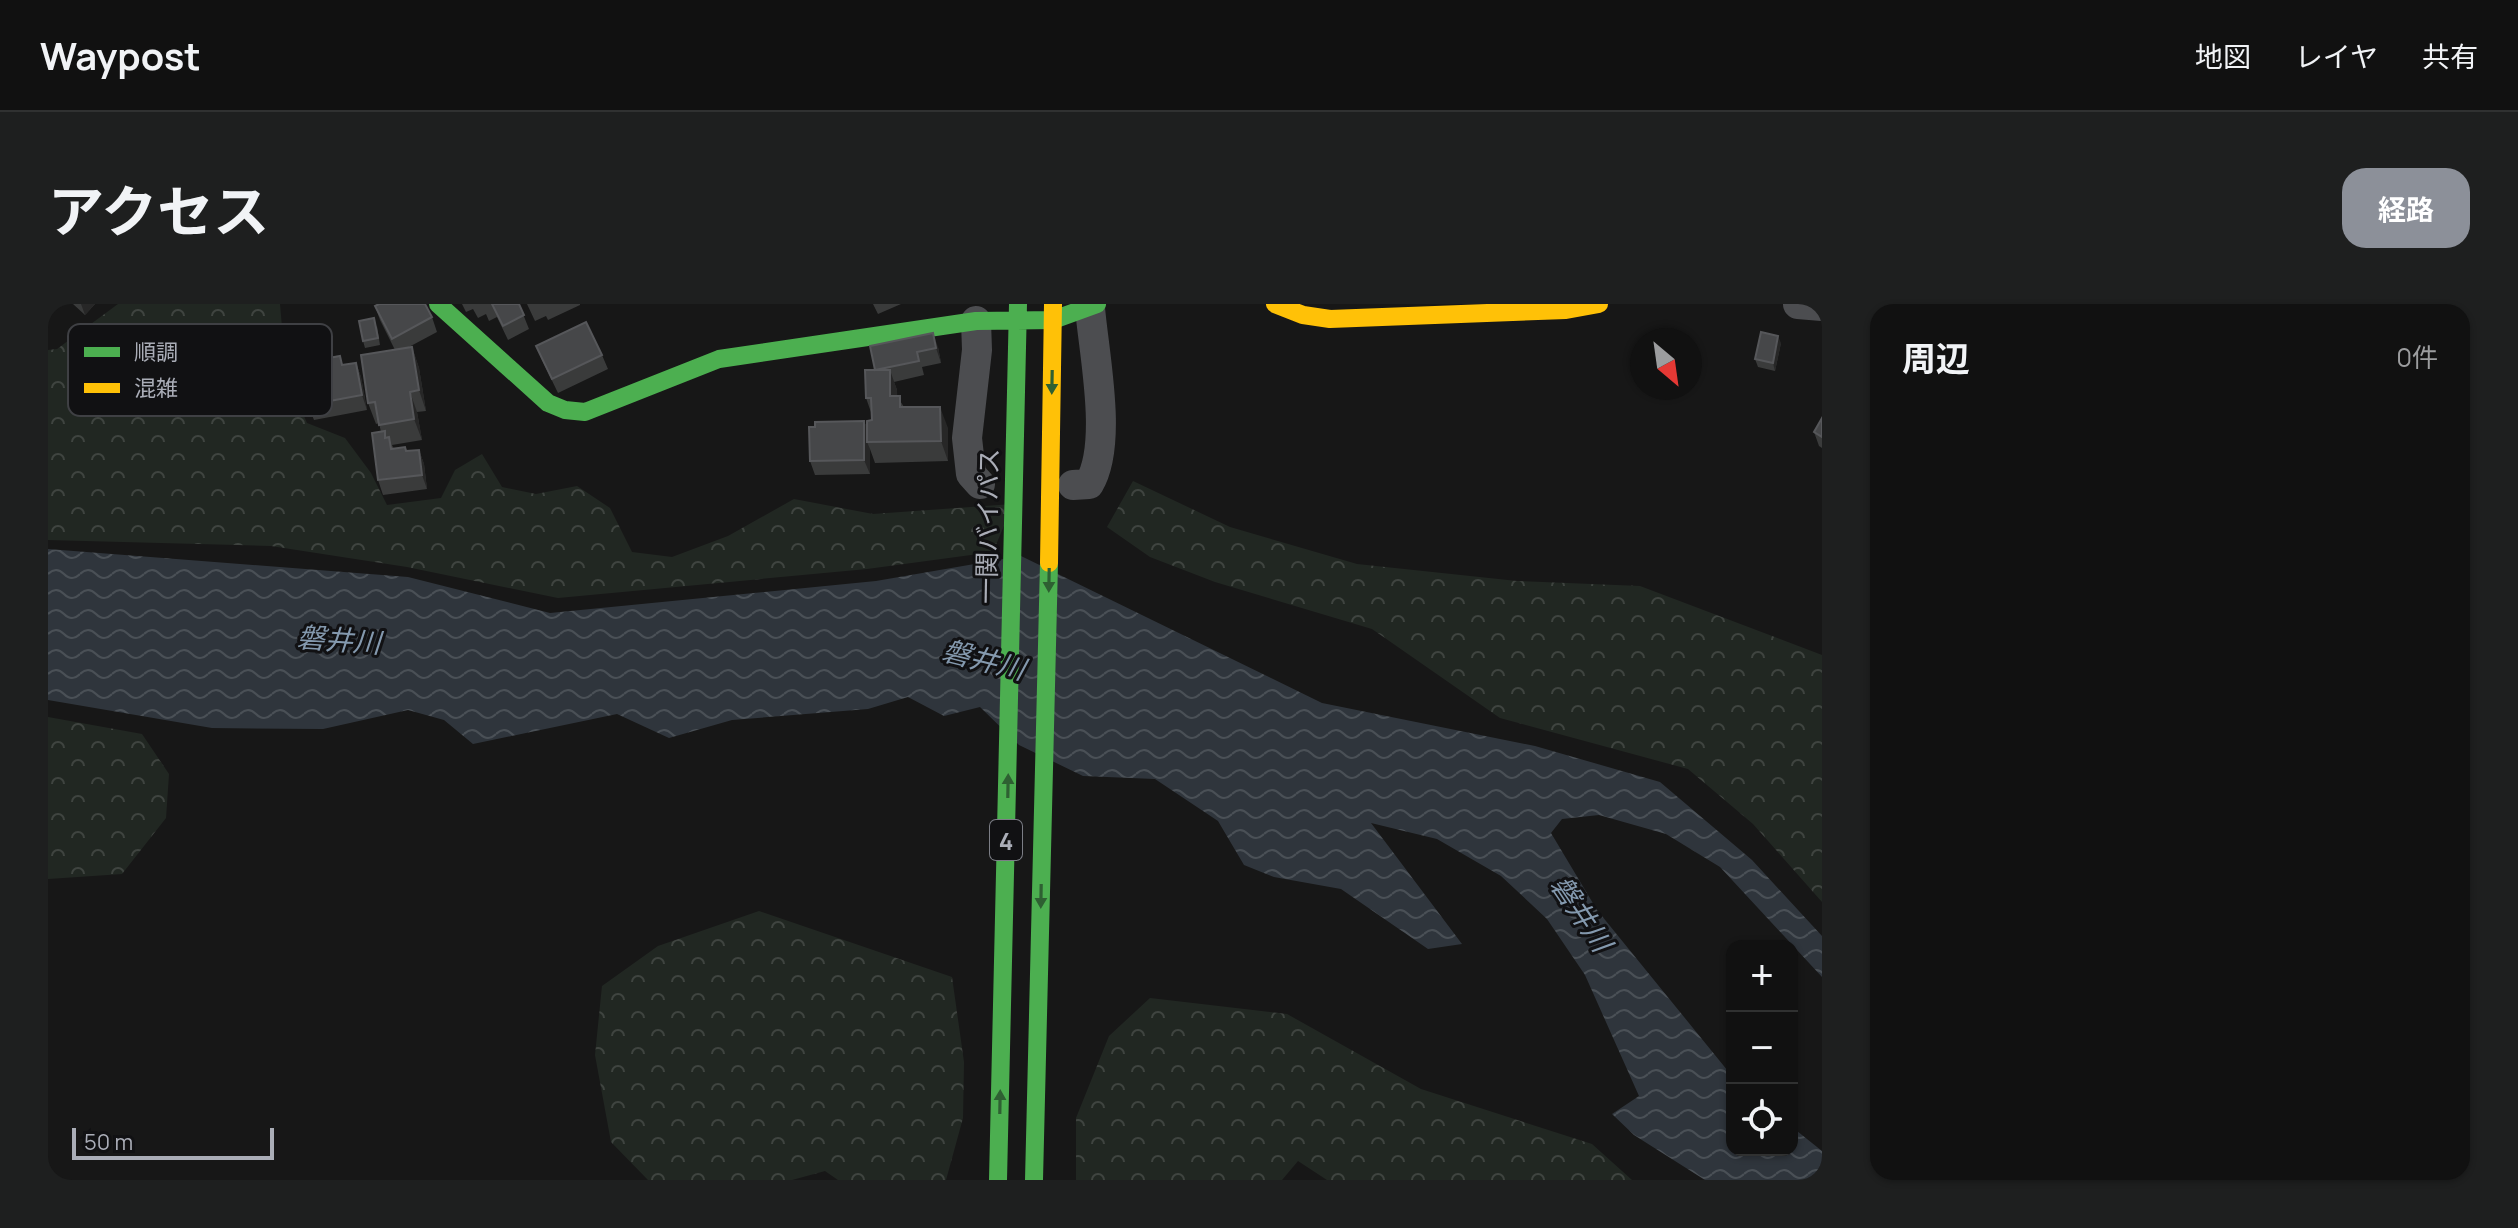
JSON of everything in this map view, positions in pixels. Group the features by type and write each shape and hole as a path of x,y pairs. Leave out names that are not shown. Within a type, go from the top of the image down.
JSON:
{"main road":[{"path":"438,304 548,403 565,410 585,412 719,359 976,321 1017,312 1053,312 1094,306"},
{"path":"1275,304 1303,315 1330,319 1566,310 1599,304"},
{"name":"一関バイパス","path":"998,1180 1017,312"},
{"name":"4","path":"1034,1180 1062,494 1053,312"}],"street":[{"path":"1330,319 1356,304"},
{"path":"1798,304 1822,306"},
{"path":"1062,494 1089,484 1097,471 1102,437 1094,306"},
{"path":"976,321 977,350 967,438 971,474 980,484"}],"green space":[{"path":"118,304 280,304 282,324 91,324"},
{"path":"68,341 68,416 304,416 307,423 345,438 371,473 387,505 441,498 455,470 482,454 502,487 536,494 577,486 610,508 632,552 672,557 728,536 794,499 873,514 1013,504 993,552 867,569 558,598 407,567 271,546 48,540 48,350 57,349"},
{"path":"1133,481 1230,527 1357,564 1517,581 1640,586 1822,655 1822,902 1753,824 1688,769 1500,718 1372,629 1215,582 1150,557 1107,527"},
{"path":"48,717 142,734 169,774 166,818 122,874 48,879"},
{"path":"759,911 952,977 964,1062 963,1118 946,1180 838,1180 825,1171 792,1180 648,1180 611,1142 595,1055 602,986 658,946"},
{"path":"1150,998 1287,1014 1421,1089 1592,1144 1632,1180 1327,1180 1298,1161 1282,1180 1076,1180 1076,1118 1109,1036"}],"water":[{"name":"磐井川","path":"48,549 408,577 550,613 876,581 1021,556 1322,703 1535,746 1660,782 1752,860 1822,936 1822,977 1798,951 1798,940 1788,940 1720,867 1666,834 1599,815 1562,819 1551,833 1597,910 1726,1069 1726,1156 1798,1156 1798,1132 1822,1151 1822,1180 1705,1180 1634,1135 1612,1114 1639,1096 1585,975 1547,919 1501,876 1437,839 1371,823 1462,944 1428,949 1341,889 1274,877 1244,865 1218,821 1155,779 1083,776 1019,745 980,707 944,716 908,697 868,709 732,720 669,738 617,714 473,744 444,720 408,710 323,729 212,728 48,700"}],"building":[{"path":"425,304 432,317 392,339 375,306"},
{"path":"492,304 519,304 524,315 503,326"},
{"path":"374,318 378,338 363,341 359,321"},
{"path":"586,322 602,355 552,379 536,346"},
{"path":"1761,332 1778,336 1773,363 1755,359"},
{"path":"933,333 936,348 917,352 919,361 875,370 870,346"},
{"path":"412,347 419,390 410,392 414,419 379,425 375,402 368,403 361,355"},
{"path":"340,356 342,365 356,363 362,395 332,401 332,357"},
{"path":"865,370 890,370 890,396 900,396 900,407 940,407 941,441 867,442 867,421 872,420 871,398 866,398"},
{"path":"1822,418 1822,437 1814,432"},
{"path":"864,421 864,460 810,461 809,427 815,427 815,422"},
{"path":"385,431 391,449 405,447 406,451 419,450 422,475 378,480 372,433"}],"traffic: fast":[{"path":"438,304 548,403 565,410 585,412 719,359 976,321 1053,320 1097,304"},
{"path":"998,1180 1018,304"},
{"path":"1034,1180 1049,563"}],"traffic: slow":[{"path":"1049,563 1053,304"},
{"path":"1275,304 1303,315 1330,319 1566,310 1599,304"}]}
